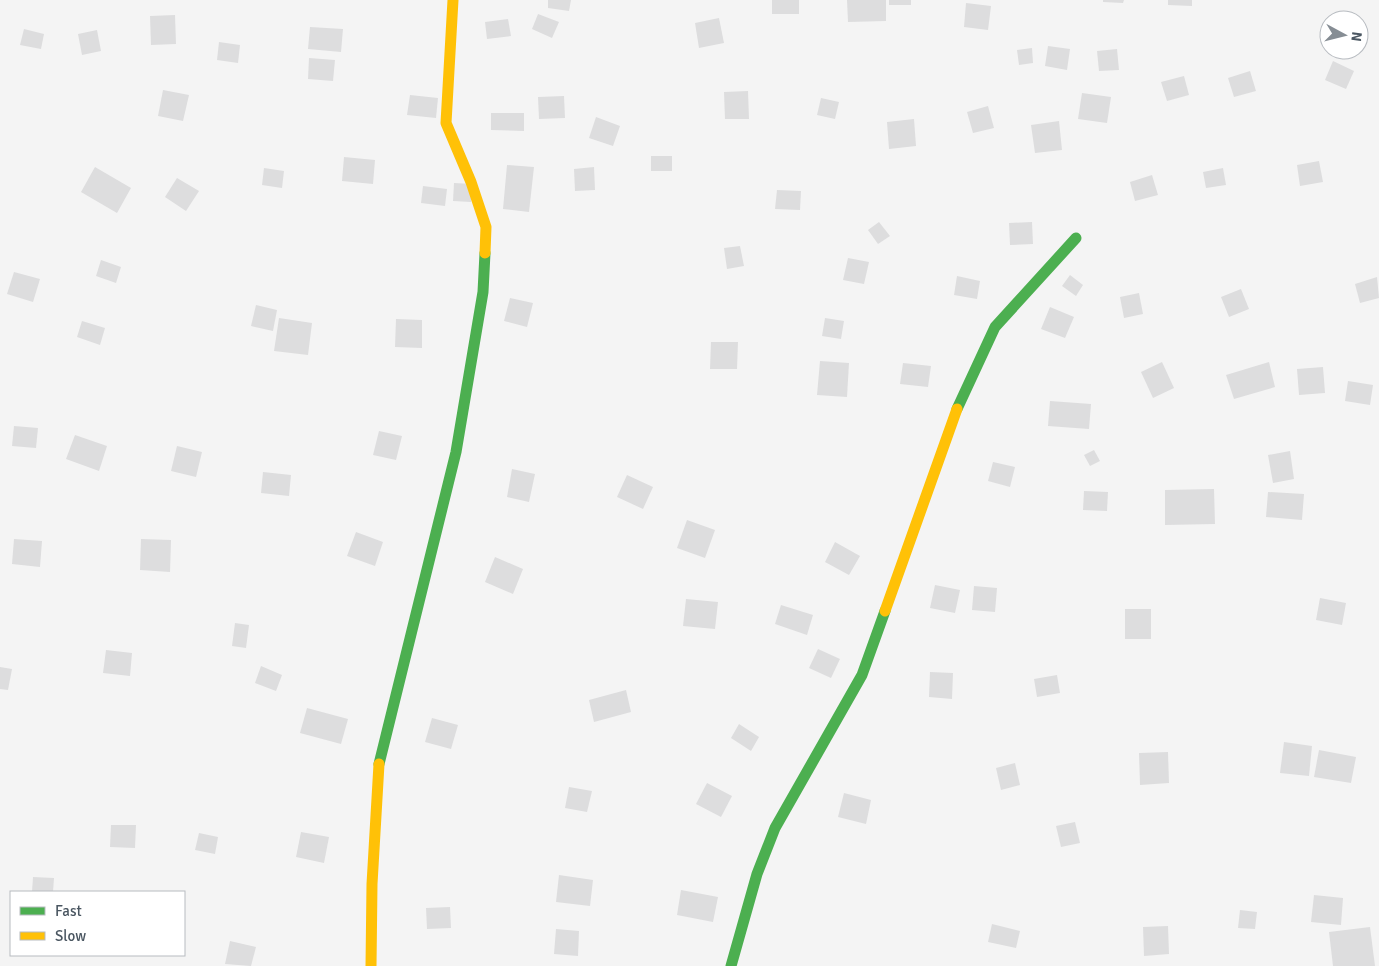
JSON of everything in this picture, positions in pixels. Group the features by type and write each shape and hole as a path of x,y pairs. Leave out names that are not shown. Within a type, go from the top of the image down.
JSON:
{"street":[{"path":"371,966 372,884 380,755 410,650 456,452 483,292 486,226 471,182 446,123 453,0"},
{"path":"732,966 757,874 775,828 862,675 963,392 976,361 995,327 1076,238"}],"building":[{"path":"548,0 571,0 569,11 548,8"},
{"path":"772,0 799,0 799,14 772,14"},
{"path":"847,0 886,0 886,21 848,22"},
{"path":"889,0 911,0 911,5 889,5"},
{"path":"1103,0 1124,0 1123,3 1103,2"},
{"path":"1168,0 1192,0 1192,6 1168,5"},
{"path":"966,3 991,6 988,30 964,27"},
{"path":"538,14 559,22 552,38 532,29"},
{"path":"175,15 176,44 151,45 150,16"},
{"path":"719,18 724,43 699,48 695,23"},
{"path":"508,19 511,36 487,39 485,22"},
{"path":"310,27 343,29 341,52 308,49"},
{"path":"24,29 44,34 41,49 20,45"},
{"path":"97,30 101,51 82,55 78,34"},
{"path":"219,42 240,45 238,63 217,60"},
{"path":"1048,46 1070,49 1067,70 1045,66"},
{"path":"1032,48 1033,63 1019,65 1017,50"},
{"path":"1117,49 1119,70 1099,71 1097,51"},
{"path":"309,58 335,60 333,81 308,79"},
{"path":"1333,61 1354,71 1346,89 1325,80"},
{"path":"1250,71 1256,91 1234,97 1228,78"},
{"path":"1184,76 1189,95 1167,101 1161,82"},
{"path":"163,90 189,95 183,121 158,116"},
{"path":"748,91 749,119 725,119 724,92"},
{"path":"1082,93 1111,97 1107,123 1078,119"},
{"path":"410,95 438,98 436,118 407,115"},
{"path":"564,96 565,118 539,119 538,97"},
{"path":"821,98 839,102 835,119 817,115"},
{"path":"988,106 994,128 973,133 967,112"},
{"path":"491,113 524,113 524,131 491,130"},
{"path":"596,117 620,126 613,146 589,138"},
{"path":"914,119 916,146 889,149 887,122"},
{"path":"1059,121 1062,150 1035,153 1031,125"},
{"path":"651,156 672,156 672,171 651,171"},
{"path":"344,157 375,160 373,184 342,181"},
{"path":"1319,161 1323,182 1300,186 1297,165"},
{"path":"507,165 534,167 529,212 503,209"},
{"path":"95,167 131,188 117,213 81,192"},
{"path":"594,167 595,190 575,191 574,169"},
{"path":"264,168 284,171 282,188 262,185"},
{"path":"1223,168 1226,185 1206,188 1203,172"},
{"path":"1152,175 1158,195 1135,201 1130,182"},
{"path":"177,178 199,191 186,211 165,197"},
{"path":"454,183 472,184 471,202 453,201"},
{"path":"423,186 447,189 445,206 421,203"},
{"path":"777,190 801,191 800,210 775,209"},
{"path":"879,222 890,236 878,244 868,230"},
{"path":"1032,222 1033,244 1010,245 1009,223"},
{"path":"740,246 744,266 727,269 724,248"},
{"path":"848,258 869,262 864,284 843,280"},
{"path":"101,260 121,267 116,283 96,276"},
{"path":"14,272 40,279 33,302 7,294"},
{"path":"1070,275 1083,285 1076,296 1062,286"},
{"path":"957,276 980,281 977,299 954,295"},
{"path":"1377,277 1379,298 1360,303 1355,284"},
{"path":"1241,289 1249,309 1229,317 1221,297"},
{"path":"1139,293 1143,314 1124,318 1120,297"},
{"path":"510,298 533,303 527,327 504,321"},
{"path":"256,305 277,310 273,331 251,326"},
{"path":"1050,307 1074,317 1065,338 1041,329"},
{"path":"279,318 312,323 308,355 274,351"},
{"path":"825,318 844,321 841,339 822,336"},
{"path":"396,319 422,320 422,348 395,347"},
{"path":"82,321 105,328 100,345 77,337"},
{"path":"711,342 738,342 737,369 710,369"},
{"path":"820,361 849,363 847,397 817,395"},
{"path":"1162,362 1174,388 1153,398 1141,372"},
{"path":"1269,362 1275,387 1234,399 1226,375"},
{"path":"903,363 931,366 928,387 900,384"},
{"path":"1323,367 1325,393 1299,395 1297,369"},
{"path":"1348,381 1373,385 1370,405 1345,401"},
{"path":"1050,401 1091,404 1089,429 1048,426"},
{"path":"14,426 38,428 36,448 12,446"},
{"path":"379,431 402,436 396,460 373,455"},
{"path":"75,435 107,446 99,471 66,459"},
{"path":"177,446 202,452 196,477 171,471"},
{"path":"1094,450 1100,461 1090,466 1084,455"},
{"path":"1290,451 1294,479 1273,483 1268,455"},
{"path":"993,462 1015,467 1010,487 988,481"},
{"path":"512,469 535,474 529,502 507,497"},
{"path":"263,472 291,475 289,496 261,493"},
{"path":"627,475 653,487 643,509 617,497"},
{"path":"1214,489 1215,524 1165,525 1165,490"},
{"path":"1084,491 1108,492 1107,511 1083,510"},
{"path":"1268,492 1304,494 1302,520 1266,517"},
{"path":"687,520 715,530 705,558 677,548"},
{"path":"356,532 383,542 375,566 347,556"},
{"path":"14,539 42,541 40,567 12,564"},
{"path":"141,539 171,540 170,572 140,570"},
{"path":"835,542 860,556 849,575 825,562"},
{"path":"495,557 523,569 513,594 485,582"},
{"path":"935,585 960,590 955,613 930,608"},
{"path":"974,586 997,588 995,612 972,610"},
{"path":"1320,598 1346,603 1342,625 1316,620"},
{"path":"686,599 718,602 715,629 683,626"},
{"path":"781,605 813,615 807,635 775,624"},
{"path":"1125,609 1151,609 1151,639 1125,639"},
{"path":"235,623 249,625 246,648 232,646"},
{"path":"818,649 840,659 831,678 809,668"},
{"path":"106,650 132,653 130,676 103,673"},
{"path":"261,666 282,675 276,691 255,683"},
{"path":"0,667 12,669 8,690 0,689"},
{"path":"930,672 953,673 952,699 929,697"},
{"path":"1057,675 1060,693 1037,697 1034,679"},
{"path":"626,690 631,712 594,722 589,700"},
{"path":"307,708 348,719 341,744 300,733"},
{"path":"432,718 458,725 451,749 425,742"},
{"path":"739,724 759,737 751,751 731,738"},
{"path":"1284,742 1312,746 1309,776 1280,773"},
{"path":"1319,750 1356,757 1351,783 1314,777"},
{"path":"1168,752 1169,783 1140,785 1139,753"},
{"path":"1015,763 1020,785 1001,790 996,768"},
{"path":"707,783 732,796 721,817 696,804"},
{"path":"569,787 592,791 587,812 565,808"},
{"path":"844,793 871,800 866,824 838,817"},
{"path":"1075,822 1080,843 1061,847 1056,826"},
{"path":"111,825 136,825 135,848 110,847"},
{"path":"301,832 329,837 324,863 296,857"},
{"path":"199,833 218,837 215,854 195,850"},
{"path":"559,875 593,880 590,906 556,902"},
{"path":"33,877 54,878 53,891 32,891"},
{"path":"681,890 718,897 713,922 677,915"},
{"path":"1314,895 1343,898 1341,925 1311,922"},
{"path":"450,907 451,928 427,929 426,908"},
{"path":"1240,910 1257,912 1255,929 1238,928"},
{"path":"992,924 1020,931 1016,948 988,942"},
{"path":"1168,926 1169,954 1144,956 1143,927"},
{"path":"1370,927 1375,966 1333,966 1329,932"},
{"path":"556,929 579,931 578,956 554,954"},
{"path":"230,941 256,947 251,966 225,964"}],"traffic: fast":[{"path":"957,409 995,327 1076,238"},
{"path":"379,764 456,452 483,292 485,253"},
{"path":"731,966 757,874 775,828 862,675 885,611"}],"traffic: slow":[{"path":"453,0 446,123 471,182 486,227 485,253"},
{"path":"885,611 957,409"},
{"path":"371,966 372,884 379,764"}]}
